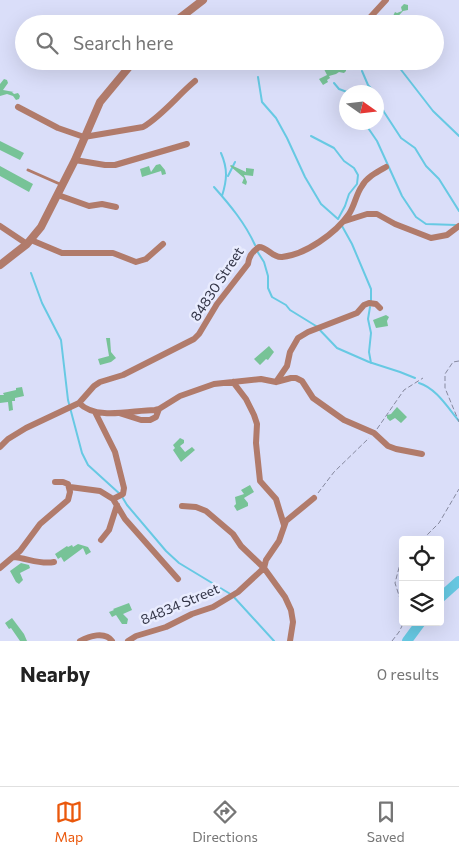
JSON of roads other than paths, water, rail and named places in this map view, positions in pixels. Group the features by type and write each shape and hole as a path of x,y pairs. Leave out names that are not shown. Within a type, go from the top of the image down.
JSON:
{"street":[{"path":"185,15 202,0"},
{"path":"372,15 386,0"},
{"path":"0,265 29,242 41,227 105,94 126,70"},
{"path":"18,107 58,128 84,137 143,127 151,122 195,81"},
{"path":"74,160 115,165 187,144"},
{"name":"84830 Street","path":"0,447 26,428 78,403 100,382 123,375 194,339 200,334 217,304 248,264 249,256 259,247 264,247 273,255 280,257 288,256 321,240 344,222 353,208 365,181 386,167"},
{"path":"58,195 89,206 102,204 116,207"},
{"path":"344,222 367,214 377,214 403,228 431,238 447,235 459,226"},
{"path":"0,226 29,242 62,253 113,253 136,262 146,259 163,244"},
{"path":"276,382 287,366 290,352 298,338 308,332 357,313 364,305 369,303 376,304 380,308"},
{"path":"78,403 88,410 95,412 118,413 159,410 180,396 214,384 261,379 276,382 296,378 302,381 306,390 314,398 344,420 374,433 388,446 422,454"},
{"path":"233,382 246,399 257,424 256,443 260,481 276,499 284,525"},
{"path":"118,413 146,420 156,418 159,410"},
{"path":"95,412 115,452 124,488 123,494 115,502 109,530 100,540"},
{"path":"55,482 64,482 70,487 100,491 115,502 125,519 178,579"},
{"path":"0,568 14,558 40,524 68,500 70,487"},
{"name":"84834 Street","path":"128,641 136,636 166,627 192,614 213,607 238,592 264,568 266,560 281,536 284,525 314,498"},
{"path":"182,506 196,507 206,511 233,534 241,546 264,568 285,597 291,610 293,622 290,641"},
{"path":"14,558 24,558 44,564 54,562"},
{"path":"80,641 102,635 110,637 112,641"}],"lane":[{"path":"28,170 62,185"}],"waterway":[{"path":"401,70 433,111 459,136"},
{"path":"362,71 368,85"},
{"path":"258,77 262,102 276,118 305,177 321,204 338,219 349,194 357,184 358,175 354,168 344,161 334,148 311,136"},
{"path":"334,83 339,89"},
{"path":"384,112 401,138 415,148 426,166 439,179 459,211"},
{"path":"369,130 377,141 402,196 416,217 426,224 456,225"},
{"path":"221,153 226,174 222,196"},
{"path":"228,176 235,162"},
{"path":"214,187 247,229 255,245"},
{"path":"342,226 352,244 371,289 371,302"},
{"path":"257,251 264,262 268,276 268,288 272,297 316,326 337,348 369,362 415,378"},
{"path":"31,273 42,303 61,340 68,400 82,453 88,465 121,495 127,505 166,551 179,563 232,595 274,641"},
{"path":"370,307 368,319 371,333 369,352 371,363"},
{"path":"419,383 431,389 459,421"},
{"path":"444,594 459,581"},
{"path":"407,641 418,626"}]}
